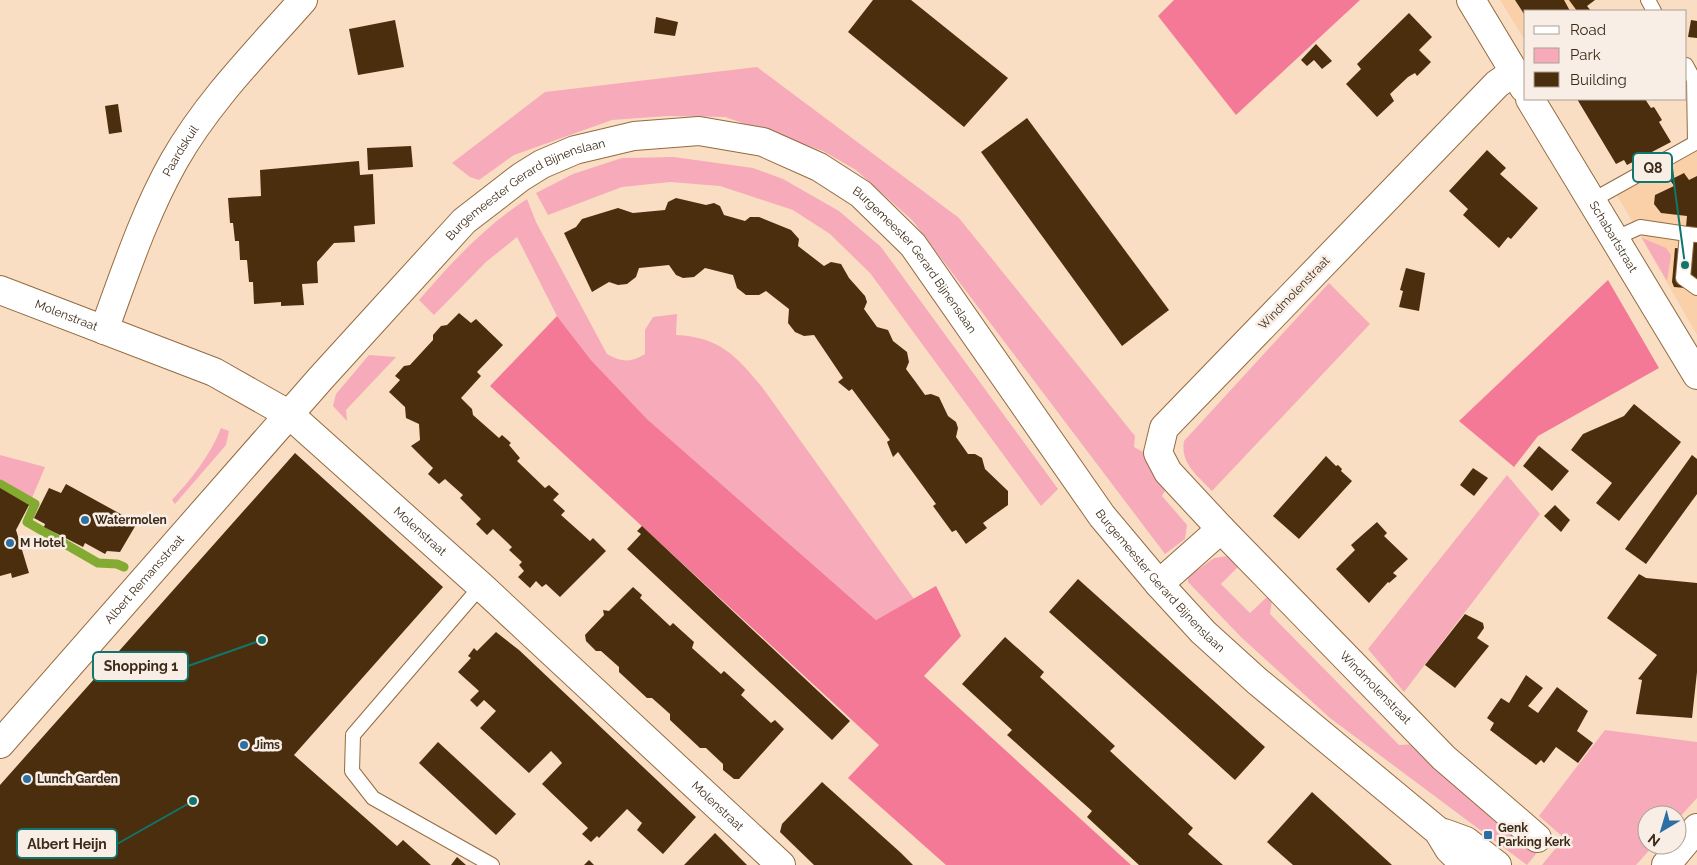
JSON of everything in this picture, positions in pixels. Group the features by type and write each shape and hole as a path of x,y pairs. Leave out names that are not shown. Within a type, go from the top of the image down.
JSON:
{"street":[{"name":"Paardskuil","path":"104,330 148,211 175,160 210,106 303,0"},
{"path":"1471,0 1520,82"},
{"name":"Windmolenstraat","path":"1520,82 1498,84 1164,428 1158,453 1168,472 1221,529 1444,758 1537,838"},
{"name":"Schabartstraat","path":"1531,100 1697,375"},
{"name":"Burgemeester Gerard Bijnenslaan","path":"290,415 390,301 464,221 507,186 542,164 575,150 634,136 699,131 763,142 819,167 861,194 913,244 1102,516 1159,584 1203,632 1256,681 1438,831 1449,849 1465,865"},
{"name":"Molenstraat","path":"0,290 214,372 290,415 481,586 781,865"},
{"name":"Albert Remansstraat","path":"0,744 290,415"},
{"path":"1159,584 1221,529"},
{"path":"1666,865 1697,828"},
{"name":"Burgemeester Gerard Bijnenslaan","path":"1438,831 1466,841 1497,865"}],"lane":[{"path":"1591,201 1695,143 1694,80 1687,67"},
{"path":"1614,239 1640,227 1692,235 1683,278 1697,288"},
{"path":"481,586 353,735 352,771 373,798 492,865"}],"shaded area":[{"path":"1174,0 1360,0 1236,115 1158,16"},
{"path":"1500,0 1595,0 1582,10 1524,10 1524,39"},
{"path":"1697,151 1697,335 1617,195"},
{"path":"1608,280 1659,368 1538,436 1514,467 1459,421"},
{"path":"557,316 591,360 647,419 876,620 936,586 961,636 924,676 1131,865 946,865 848,778 879,745 490,386"}],"green space":[{"path":"757,67 959,218 1135,436 1134,447 1147,454 1153,473 1166,489 1162,496 1187,525 1185,539 1165,554 913,221 856,170 823,151 725,117 667,116 612,120 514,155 479,180 470,177 452,163 545,92"},
{"path":"674,157 753,168 783,179 839,211 881,247 1058,489 1041,506 870,273 830,234 793,210 720,186 670,182 622,187 548,215 536,193 573,174 622,158"},
{"path":"527,199 536,222 607,354 617,359 626,360 640,357 645,354 645,330 653,317 677,314 676,335 716,344 735,357 762,387 914,599 876,620 647,419 591,360 557,316 517,237 486,262 434,315 419,300 469,246 497,221"},
{"path":"1642,238 1666,248 1671,255 1667,281"},
{"path":"1329,283 1370,324 1212,491 1187,463 1183,449 1184,441"},
{"path":"369,355 396,357 346,410 347,421 333,406 336,394"},
{"path":"221,428 229,431 226,445 175,504 172,500 200,466 212,448"},
{"path":"0,455 45,467 29,505 0,488"},
{"path":"1507,475 1540,514 1404,692 1368,649"},
{"path":"1227,556 1239,566 1221,584 1250,613 1268,596 1272,600 1270,614 1399,745 1414,744 1548,839 1527,865 1330,718 1242,638 1188,582 1188,577 1214,558"},
{"path":"1605,730 1697,742 1697,798 1687,809 1687,805 1637,805 1637,855 1645,855 1636,865 1542,865 1564,838 1539,816"}],"building":[{"path":"873,0 911,0 1008,78 964,127 848,32"},
{"path":"1515,0 1564,0 1569,10 1524,10 1524,14"},
{"path":"1569,0 1595,0 1587,6 1590,10 1576,10"},
{"path":"1409,13 1432,37 1419,50 1431,62 1417,76 1415,73 1408,77 1390,94 1394,101 1377,117 1346,84 1361,69 1357,64"},
{"path":"656,17 678,22 675,36 654,33"},
{"path":"395,20 404,67 358,75 349,29"},
{"path":"1691,20 1697,21 1697,38 1688,37"},
{"path":"1316,44 1332,61 1322,69 1314,60 1307,66 1301,60"},
{"path":"1578,100 1646,100 1651,108 1654,107 1662,120 1659,122 1671,142 1627,165 1624,160 1616,164"},
{"path":"118,104 122,132 109,134 105,106"},
{"path":"1027,118 1169,310 1122,346 981,152"},
{"path":"411,146 413,167 368,170 367,148"},
{"path":"1487,150 1506,168 1500,174 1538,208 1511,239 1508,237 1499,248 1463,215 1468,209 1449,191"},
{"path":"359,161 360,175 373,174 375,224 354,226 355,242 334,243 317,262 318,283 302,284 304,305 281,306 281,302 254,304 253,282 249,282 247,260 240,260 239,241 235,241 233,223 230,223 228,198 261,196 260,170"},
{"path":"1684,173 1689,180 1697,176 1697,289 1674,287 1672,282 1675,248 1684,249 1687,216 1661,213 1654,204 1655,195 1674,186 1670,180"},
{"path":"676,198 706,205 714,203 720,206 724,215 745,221 750,217 759,217 791,230 799,239 798,246 824,266 831,262 841,264 849,278 865,296 867,302 864,309 877,327 888,330 893,341 907,352 909,362 906,369 925,395 931,394 939,397 948,416 956,422 958,428 956,437 968,454 975,454 982,458 985,469 1008,491 1008,505 983,523 987,528 966,544 956,530 952,532 933,506 936,504 898,452 893,457 887,442 890,440 852,389 849,391 838,382 843,378 814,335 804,336 795,332 788,323 789,309 766,291 759,295 746,295 737,288 733,275 705,268 694,277 683,278 676,275 669,265 639,268 636,277 627,284 618,285 609,282 592,292 564,233 576,227 582,219 618,208 633,213 665,210 668,202"},
{"path":"1406,268 1425,273 1419,311 1399,307 1403,291 1400,290"},
{"path":"459,313 471,323 476,319 503,345 477,372 481,376 461,398 472,409 473,415 499,438 502,435 511,443 509,445 520,458 517,461 545,488 549,485 559,494 553,500 565,511 561,515 590,541 593,538 606,551 560,597 546,584 542,587 536,581 530,588 518,577 524,571 519,565 522,562 509,550 512,547 493,529 487,535 476,524 481,519 460,498 463,495 445,479 439,484 428,474 433,468 411,446 420,440 419,424 406,418 405,407 389,392 400,380 395,376 404,366 410,365 433,340 433,335 441,326 447,325"},
{"path":"1634,404 1681,442 1619,521 1596,503 1612,483 1571,450 1583,434 1624,416"},
{"path":"1539,446 1569,471 1552,491 1523,466"},
{"path":"295,453 443,587 294,755 397,846 403,840 431,865 0,865 0,785"},
{"path":"1692,455 1697,459 1697,494 1646,564 1625,549"},
{"path":"1326,456 1336,466 1338,465 1342,469 1341,471 1352,481 1299,539 1273,516"},
{"path":"1473,468 1488,478 1474,496 1460,485"},
{"name":"Watermolen","path":"66,484 137,523 120,552 107,551 105,554 85,543 83,547 44,527 45,524 34,518 49,488 61,493"},
{"name":"M Hotel","path":"0,488 29,505 16,530 29,573 12,578 11,573 0,576"},
{"path":"1555,505 1570,520 1561,532 1544,516"},
{"path":"1377,522 1387,533 1384,536 1408,559 1393,573 1397,576 1388,582 1369,603 1336,569 1355,550 1351,545"},
{"path":"642,526 850,721 832,740 627,549 641,534 637,531"},
{"path":"1639,574 1646,578 1697,583 1697,672 1692,718 1636,714 1642,680 1638,679 1657,655 1607,618"},
{"path":"1078,579 1265,747 1235,780 1049,612"},
{"path":"633,587 642,595 640,598 670,626 673,623 694,642 692,648 721,674 724,671 745,690 741,695 771,723 775,720 784,729 739,779 734,779 723,770 723,764 706,748 700,748 670,720 670,714 652,698 647,698 619,672 619,667 601,651 596,651 586,641 585,635 604,615 603,610 609,611"},
{"path":"1465,614 1483,623 1484,628 1477,638 1489,646 1455,688 1425,665"},
{"path":"496,632 519,650 696,817 663,854 637,830 642,823 627,809 599,838 597,836 591,842 582,834 588,828 542,784 562,763 557,757 551,751 529,773 480,728 496,711 484,700 477,707 470,700 479,691 458,672 471,658 468,656 474,648 477,651"},
{"path":"1005,637 1044,672 1040,677 1115,746 1110,751 1193,828 1188,834 1223,865 1139,865 1087,817 1092,811 1007,735 1012,730 962,684"},
{"path":"1526,675 1543,688 1528,706 1538,713 1557,687 1588,711 1577,731 1593,743 1578,763 1556,747 1544,763 1541,760 1536,765 1490,730 1494,723 1487,718 1501,698 1509,703"},
{"path":"438,742 516,814 496,835 419,763"},
{"path":"822,782 913,865 814,865 780,832 782,824"},
{"path":"1312,792 1392,865 1293,865 1267,842"},
{"path":"715,833 747,865 684,865"},
{"path":"457,857 466,865 451,865"},
{"path":"589,860 594,865 584,865"}],"waterway":[{"path":"0,484 35,504 27,522 98,563 117,564 124,567"}],"place":[{"name":"Q8","path":"1685,265"},
{"name":"Watermolen","path":"85,520"},
{"name":"M Hotel","path":"10,543"},
{"name":"Shopping 1","path":"262,640"},
{"name":"Jims","path":"244,745"},
{"name":"Lunch Garden","path":"27,779"},
{"name":"Albert Heijn","path":"193,801"},
{"name":"Genk Parking Kerk","path":"1488,835"}]}
